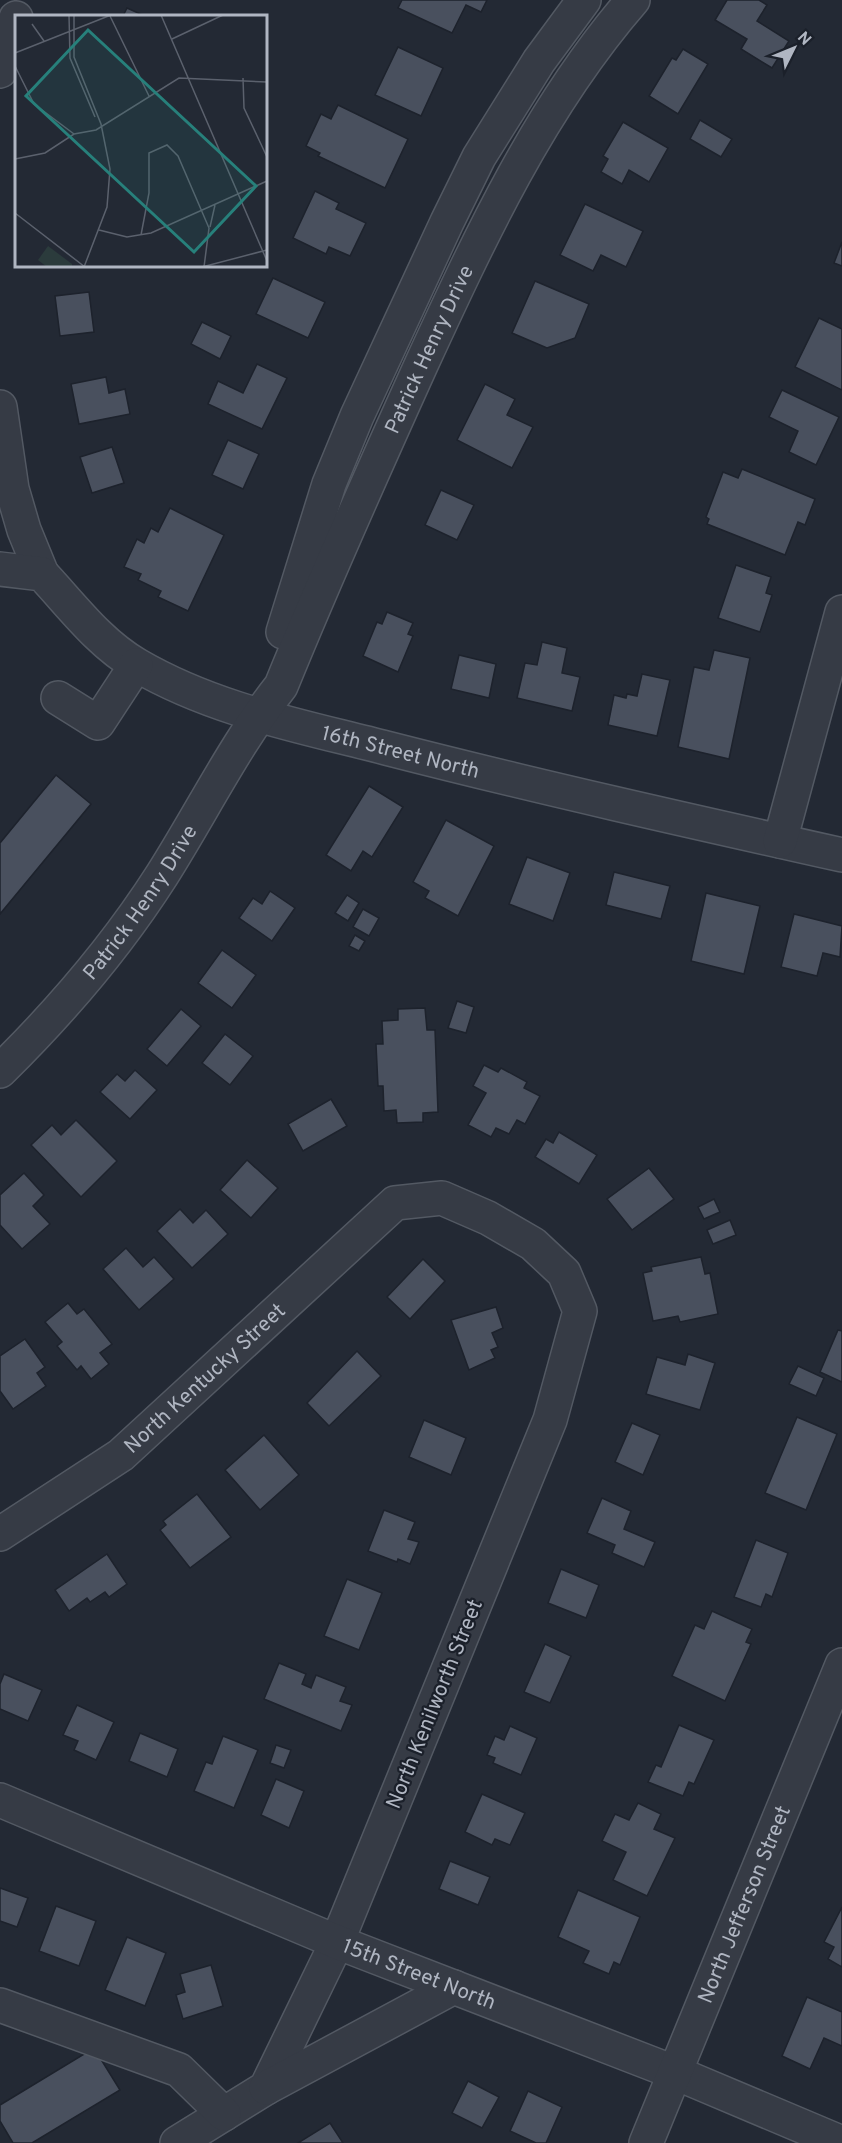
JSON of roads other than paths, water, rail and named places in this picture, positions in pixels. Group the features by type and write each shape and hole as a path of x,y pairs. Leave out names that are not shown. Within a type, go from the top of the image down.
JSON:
{"street":[{"path":"18,15 23,0"},
{"name":"Patrick Henry Drive","path":"257,716 263,679 288,619 329,484 357,416 447,222 485,148 539,61 585,0"},
{"name":"Patrick Henry Drive","path":"0,1071 87,978 127,928 257,716 281,686 375,467 480,241 514,176 568,84 633,0"},
{"path":"0,71 15,23"},
{"path":"447,222 480,241"},
{"name":"16th Street North","path":"0,406 12,489 24,530 42,574 87,625 136,665 208,699 257,716 489,774 842,855"},
{"path":"0,569 42,574"},
{"path":"780,841 842,612"},
{"path":"58,698 98,723 136,665"},
{"name":"North Kenilworth Street","path":"266,2088 337,1942 550,1420 580,1311 564,1273 533,1244 488,1218 442,1198 395,1203"},
{"name":"North Kentucky Street","path":"0,1534 121,1455 395,1203"},
{"name":"North Jefferson Street","path":"646,2143 842,1665"},
{"name":"15th Street North","path":"0,1800 337,1942 676,2073 842,2143"},
{"path":"177,2143 266,2088 454,1987"},
{"path":"0,2005 179,2070 224,2114"}]}
